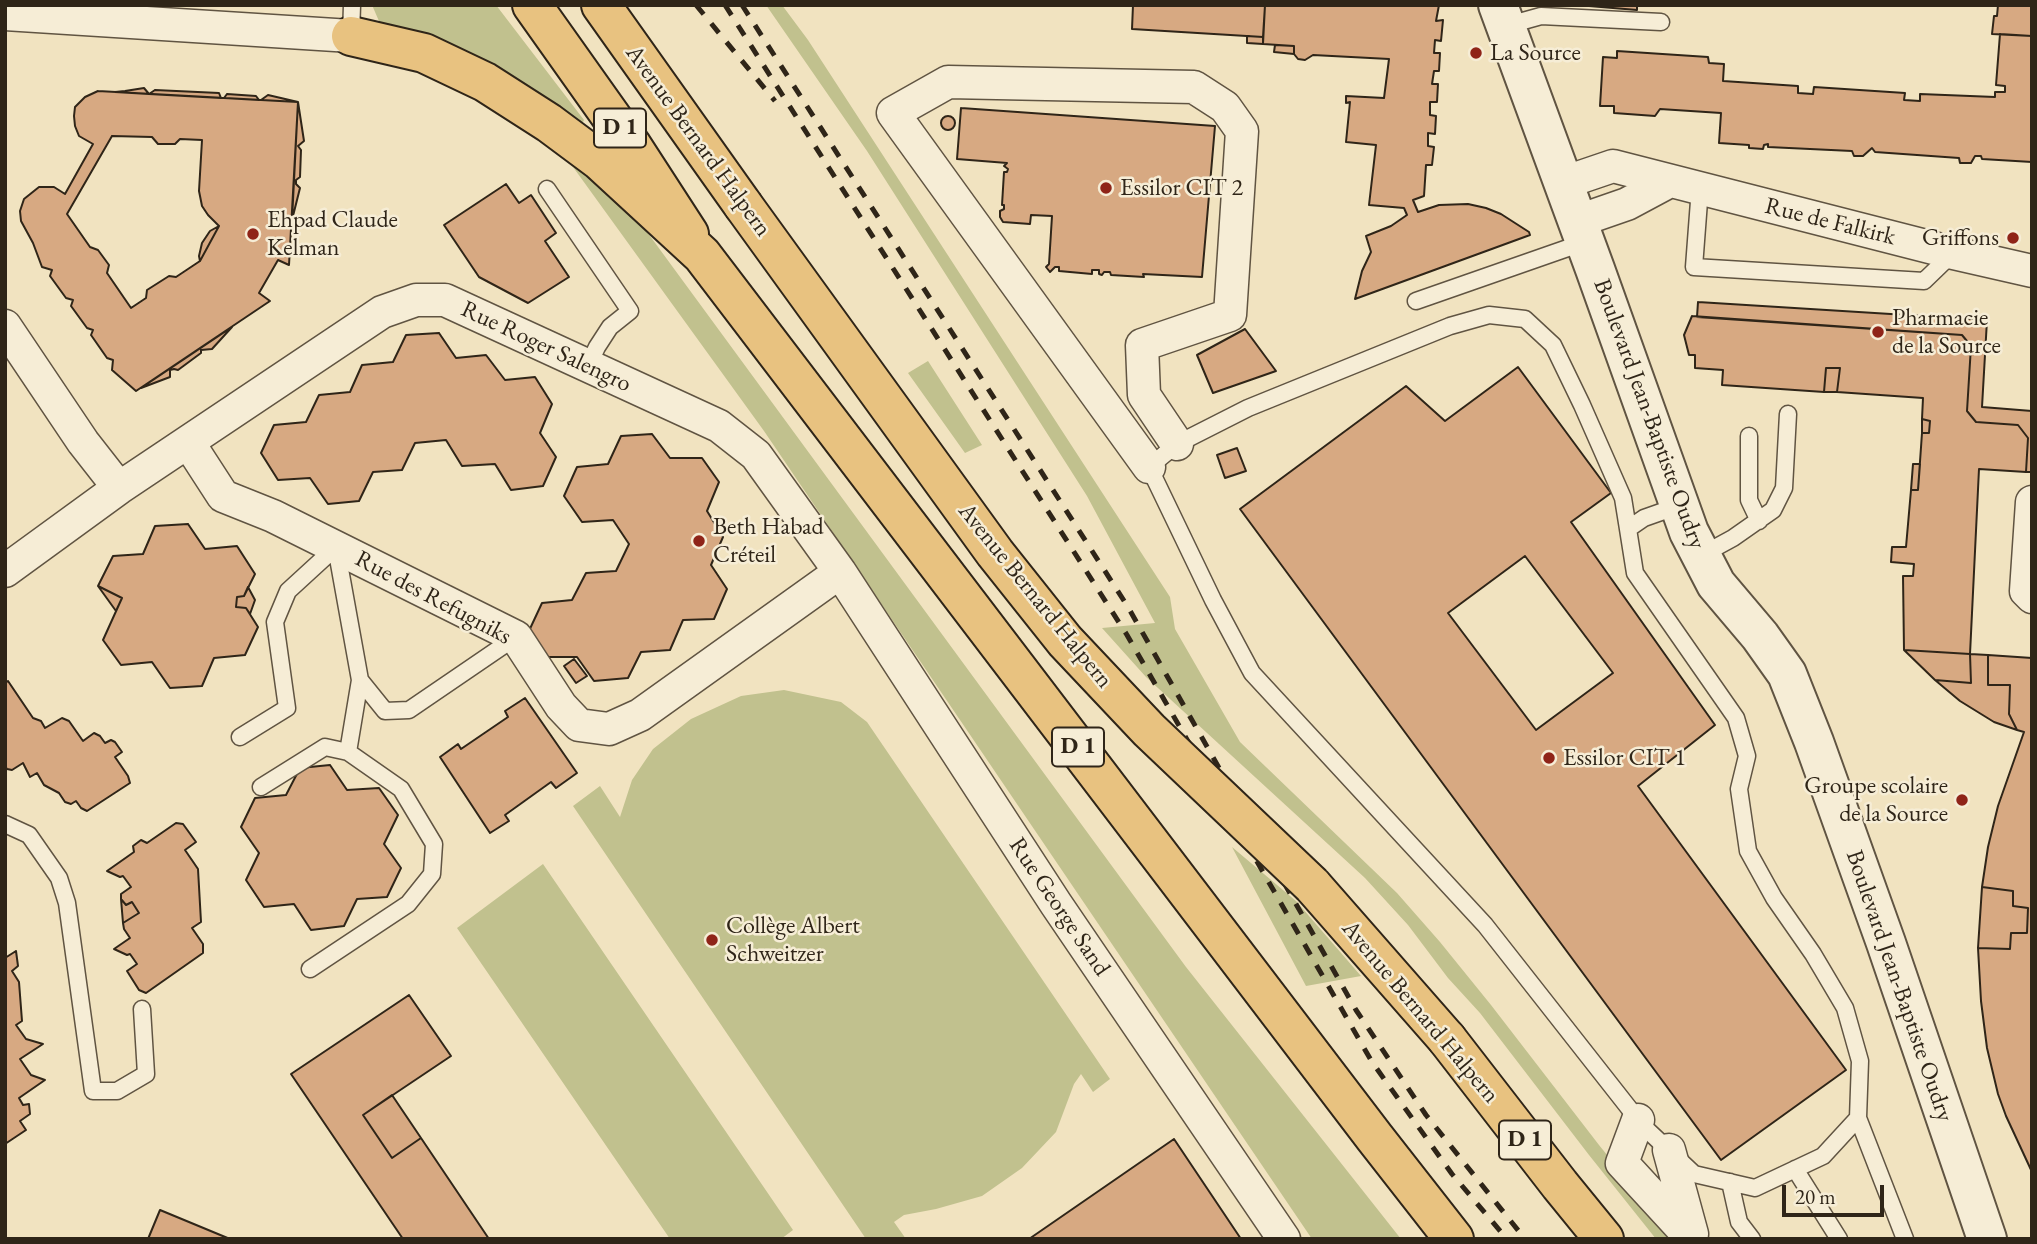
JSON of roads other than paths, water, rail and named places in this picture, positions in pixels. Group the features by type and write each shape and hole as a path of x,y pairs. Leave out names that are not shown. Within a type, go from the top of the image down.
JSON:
{"main road":[{"name":"D 1","path":"532,5 632,146 702,255 1454,1239"},
{"name":"Avenue Bernard Halpern","path":"601,5 995,553 1065,641 1149,730 1312,885 1447,1039 1604,1239"},
{"path":"351,21 485,82 550,123 600,161 702,255"}],"street":[{"path":"5,14 351,21"},
{"name":"Boulevard Jean-Baptiste Oudry","path":"1502,16 1678,506 1700,556 1716,584 1760,636 1787,674 1814,742 1882,930 1987,1239"},
{"path":"1149,467 893,113 948,82 1194,87 1225,107 1242,131 1230,315 1142,345 1143,395 1177,444"},
{"name":"Rue de Falkirk","path":"1563,183 1614,166 2032,271"},
{"path":"1581,231 1626,204 1685,184"},
{"name":"Rue Roger Salengro","path":"5,571 119,488 382,312 416,300 445,300 719,426 756,455 840,572"},
{"path":"5,327 83,442 119,488"},
{"name":"Rue des Refugniks","path":"188,442 223,496 272,516 516,637 561,706 579,724 609,729 640,715 840,572"},
{"path":"2032,502 2026,591 2032,597"},
{"name":"Rue George Sand","path":"840,572 1056,904 1284,1239"},
{"path":"1638,1120 1622,1163 1693,1239"},
{"path":"1669,1150 1693,1239"}],"lane":[{"path":"1502,16 1661,22"},
{"path":"1685,184 1693,267 1924,281 1953,253"},
{"path":"547,188 630,311 610,327 588,366"},
{"path":"1416,302 1581,231"},
{"path":"1858,1118 1823,1156 1755,1188 1694,1174 1638,1120 1485,925 1252,673 1213,600 1149,467 1177,444 1248,408 1450,326 1489,315 1525,318 1553,345 1623,498 1635,573 1736,718 1747,756 1739,789 1748,851 1774,898 1813,954 1845,1008 1860,1061 1858,1118 1905,1239"},
{"path":"1700,556 1733,538 1773,510 1784,488 1788,414"},
{"path":"1749,436 1749,500 1759,521"},
{"path":"1628,529 1644,518 1678,506"},
{"path":"336,547 360,680 348,752"},
{"path":"240,737 287,708 275,622 288,592 336,547"},
{"path":"360,680 385,711 409,710 516,637"},
{"path":"261,787 325,747 348,752 401,789 434,844 432,874 408,904 310,969"},
{"path":"5,824 29,835 59,878 67,904 93,1091 117,1091 146,1074 142,1009"},
{"path":"1796,1169 1839,1239"},
{"path":"1730,1182 1739,1222 1752,1239"}],"railway":[{"path":"696,5 775,101"},
{"path":"725,5 1127,635 1372,1062 1452,1174 1507,1239"},
{"path":"742,5 1128,607 1356,1010 1426,1115 1525,1239"}],"place":[{"name":"La Source","path":"1476,53"},
{"name":"Essilor CIT 2","path":"1106,188"},
{"name":"Ehpad Claude Kelman","path":"253,234"},
{"name":"Griffons","path":"2013,238"},
{"name":"Pharmacie de la Source","path":"1878,332"},
{"name":"Beth Habad Créteil","path":"699,541"},
{"name":"Essilor CIT 1","path":"1549,758"},
{"name":"Groupe scolaire de la Source","path":"1962,800"},
{"name":"Collège Albert Schweitzer","path":"712,940"}]}
